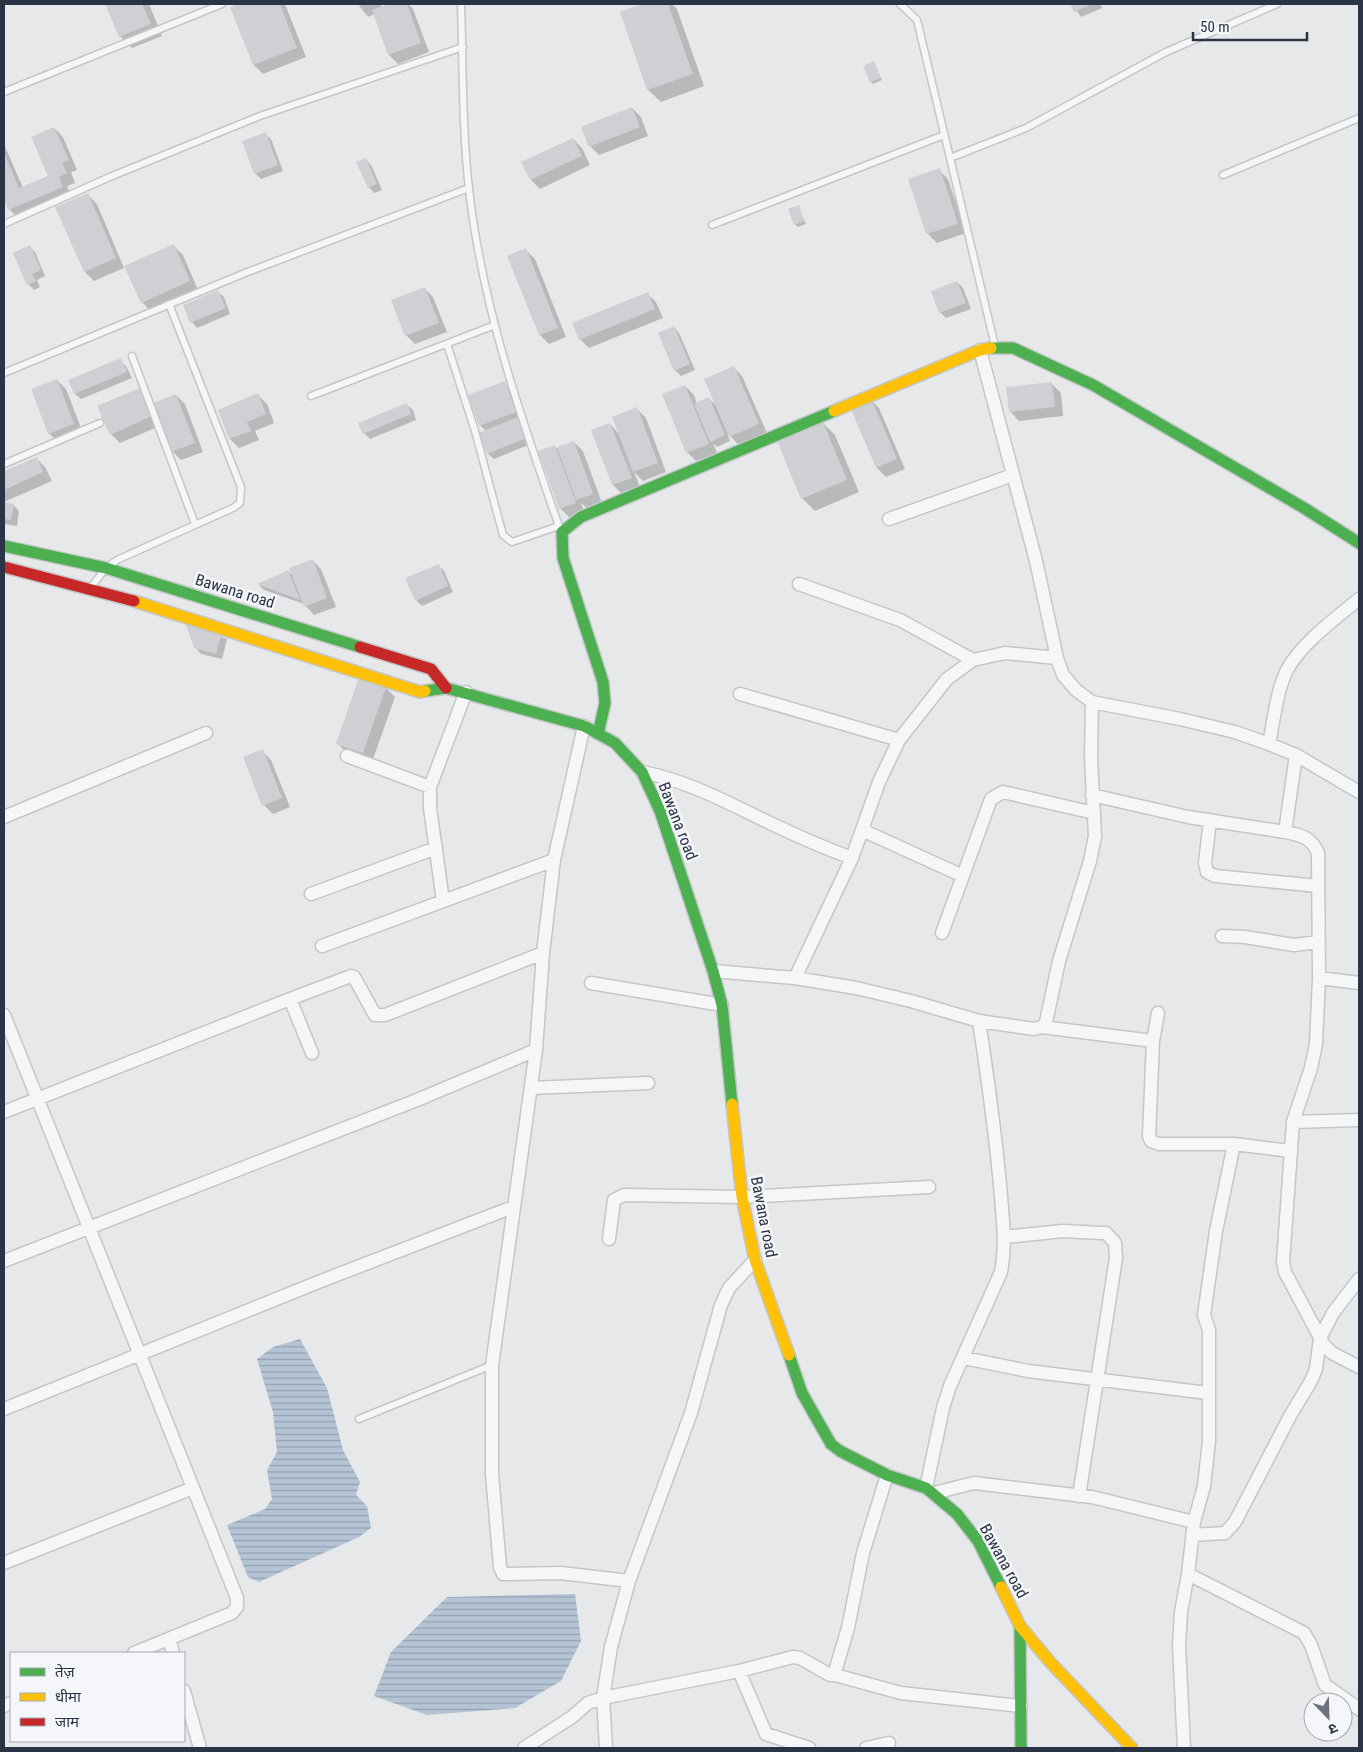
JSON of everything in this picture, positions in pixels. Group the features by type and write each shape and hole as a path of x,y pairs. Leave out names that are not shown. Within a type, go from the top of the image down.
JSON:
{"main road":[{"path":"598,734 605,703 603,682 563,558 560,529 581,517 980,350 995,346 1013,348 1093,385 1304,508 1359,543"},
{"name":"Bawana road","path":"4,546 106,568 431,669 446,688"},
{"name":"Bawana road","path":"4,566 223,630 420,692 446,688 466,692 584,726 614,743 642,772 660,811 713,971 722,1005 742,1197 755,1260 802,1393 832,1444 840,1451 887,1475 930,1491 956,1514 978,1541 1020,1626 1050,1662 1132,1748"},
{"path":"223,630 232,607"},
{"path":"1020,1626 1021,1748"}],"street":[{"path":"980,350 1050,621 1057,658 1063,675 1076,690 1092,702 1208,726 1270,744 1296,755 1359,792"},
{"path":"889,519 1013,475"},
{"path":"799,584 900,620 973,660"},
{"path":"1270,744 1278,697 1286,672 1298,655 1359,599"},
{"path":"795,978 852,858 879,782 899,740 947,679 973,660 1004,654 1057,658"},
{"path":"443,901 430,808 430,787 466,692"},
{"path":"740,694 899,740"},
{"path":"1042,1027 1046,1022 1060,961 1090,861 1095,836 1092,795 1092,702"},
{"path":"584,726 554,860 543,953 536,1050 492,1366 492,1474 501,1572 506,1575 561,1573 629,1581"},
{"path":"4,817 206,734"},
{"path":"1285,832 1296,755"},
{"path":"347,756 430,787"},
{"path":"642,772 670,778 697,788 810,842 852,858"},
{"path":"942,934 991,799 997,794 1003,792 1094,813"},
{"path":"1092,795 1210,820 1304,836 1314,843 1318,853 1319,978 1316,1044 1311,1068 1293,1122 1283,1262 1285,1272 1320,1338 1332,1352 1359,1367"},
{"path":"1210,820 1205,863 1208,872 1215,876 1318,886"},
{"path":"862,830 963,876"},
{"path":"311,894 436,848"},
{"path":"322,946 554,860"},
{"path":"1222,936 1245,937 1294,945 1318,942"},
{"path":"4,1112 351,976 354,977 375,1014 385,1015 543,953"},
{"path":"713,971 795,978 856,988 911,1001 979,1021 1034,1029 1042,1027 1153,1041"},
{"path":"1319,978 1359,984"},
{"path":"591,983 722,1005"},
{"path":"290,999 312,1053"},
{"path":"1158,1013 1153,1041 1151,1141 1159,1144 1234,1144 1290,1151"},
{"path":"4,1015 237,1598 237,1607 232,1614 136,1652"},
{"path":"979,1021 998,1148 1005,1237 1001,1272 950,1386 943,1408 930,1491 974,1483 1092,1497 1193,1529 1225,1533 1235,1522 1290,1416 1311,1381 1316,1369 1320,1338 1333,1313 1359,1279"},
{"path":"4,1261 417,1100 536,1050"},
{"path":"531,1088 648,1083"},
{"path":"1293,1122 1359,1120"},
{"path":"1184,1748 1179,1645 1181,1612 1193,1529 1204,1486 1209,1441 1209,1330 1204,1315 1216,1231 1234,1144"},
{"path":"609,1239 612,1207 618,1197 624,1195 742,1197 929,1187"},
{"path":"4,1409 321,1280 513,1207"},
{"path":"1005,1237 1063,1231 1106,1233 1112,1239 1116,1258 1079,1496"},
{"path":"606,1748 603,1698 611,1647 629,1581 691,1413 721,1306 729,1288 755,1260"},
{"path":"964,1358 1028,1371 1096,1381 1208,1393"},
{"path":"835,1675 848,1628 863,1553 887,1475"},
{"path":"4,1563 193,1488"},
{"path":"1188,1574 1304,1633 1311,1645 1325,1685 1359,1709"},
{"path":"169,1639 173,1652"},
{"path":"524,1748 572,1717 588,1703 603,1698 740,1671 796,1657 830,1675 901,1694 1020,1706"},
{"path":"740,1671 766,1734 809,1748"},
{"path":"185,1695 200,1748"},
{"path":"866,1748 890,1744"}],"lane":[{"path":"4,92 222,4"},
{"path":"447,344 475,431 503,535 512,542 560,529 495,325 479,255 469,188 461,4"},
{"path":"900,4 917,20 995,346"},
{"path":"950,158 1026,128 1079,101 1118,77 1166,52 1277,4"},
{"path":"4,224 112,176 260,116 463,47"},
{"path":"1224,175 1359,118"},
{"path":"712,225 944,135"},
{"path":"4,373 169,304 469,188"},
{"path":"90,590 106,568 117,560 233,508 240,503 241,487 169,304"},
{"path":"311,396 495,325"},
{"path":"132,356 195,524"},
{"path":"4,464 100,423"},
{"path":"359,1419 492,1366"}],"water":[{"path":"300,1339 327,1388 343,1450 360,1482 356,1495 367,1506 371,1528 359,1537 259,1582 248,1577 227,1525 265,1509 272,1499 267,1470 277,1452 273,1412 257,1359 273,1347"},
{"path":"575,1594 581,1641 561,1681 515,1708 427,1715 374,1696 391,1652 447,1597"}],"building":[{"path":"105,4 142,4 151,24 119,37"},
{"path":"239,4 280,4 297,48 253,65 230,7"},
{"path":"389,4 407,4 421,43 388,55 372,10"},
{"path":"642,4 668,4 693,74 647,90 620,12"},
{"path":"1070,4 1093,4 1074,12"},
{"path":"874,61 881,78 870,82 863,66"},
{"path":"632,107 640,127 589,147 581,127"},
{"path":"54,127 69,160 62,163 67,173 59,177 63,187 8,210 4,200 4,153 19,188 48,176 31,137"},
{"path":"266,132 278,165 254,174 242,141"},
{"path":"573,138 582,156 530,180 521,162"},
{"path":"366,158 377,184 368,188 356,162"},
{"path":"940,168 958,224 926,234 908,179"},
{"path":"88,193 116,258 84,272 55,207"},
{"path":"799,205 804,221 794,225 788,209"},
{"path":"174,244 190,281 141,303 124,266"},
{"path":"30,245 41,270 32,274 36,281 27,285 13,253"},
{"path":"526,248 558,328 539,335 507,256"},
{"path":"957,281 966,303 939,313 931,291"},
{"path":"425,287 439,323 405,336 391,300"},
{"path":"218,290 226,308 190,323 183,305"},
{"path":"648,292 655,309 579,340 572,323"},
{"path":"674,326 690,364 674,371 658,333"},
{"path":"121,358 127,372 74,394 68,380"},
{"path":"734,366 759,424 729,437 704,379"},
{"path":"57,379 74,424 48,434 31,389"},
{"path":"505,381 516,412 479,426 468,395"},
{"path":"1052,382 1055,407 1009,412 1006,387"},
{"path":"685,385 709,444 686,453 662,394"},
{"path":"140,388 152,416 110,435 97,406"},
{"path":"258,393 266,414 247,422 251,431 229,439 218,410"},
{"path":"176,394 195,443 171,452 153,403"},
{"path":"709,397 725,435 710,442 694,404"},
{"path":"871,398 897,459 876,468 850,407"},
{"path":"407,403 411,414 363,434 358,423"},
{"path":"637,407 658,463 633,472 612,417"},
{"path":"518,417 526,438 487,454 478,433"},
{"path":"823,422 847,480 801,499 777,441"},
{"path":"610,423 632,478 612,485 591,430"},
{"path":"574,441 593,494 576,500 557,447"},
{"path":"555,445 576,503 559,509 538,451"},
{"path":"37,457 43,472 4,490 4,471"},
{"path":"4,502 14,504 11,520 4,519"},
{"path":"313,559 327,598 304,607 289,568"},
{"path":"439,564 448,586 415,601 405,578"},
{"path":"288,570 300,600 257,584 269,579"},
{"path":"185,622 222,632 216,654 194,648"},
{"path":"359,677 386,687 363,753 336,744"},
{"path":"263,749 282,798 262,806 243,757"}],"traffic: fast":[{"path":"991,348 1013,348 1093,385 1304,508 1359,543"},
{"path":"598,734 605,703 603,682 563,558 562,532 581,517 834,411"},
{"path":"4,546 106,568 360,647"},
{"path":"425,691 446,688 584,726 615,743 642,772 660,811 713,971 722,1005 732,1104"},
{"path":"789,1355 802,1393 831,1444 840,1451 887,1475 926,1488 957,1514 978,1541 1001,1587"},
{"path":"1020,1626 1021,1748"}],"traffic: slow":[{"path":"834,411 980,350 991,348"},
{"path":"134,601 420,692 425,691"},
{"path":"732,1104 742,1197 755,1260 789,1355"},
{"path":"1001,1587 1020,1626 1050,1662 1132,1748"}],"traffic: jam":[{"path":"4,567 134,601"},
{"path":"360,647 431,669 446,688"}]}
